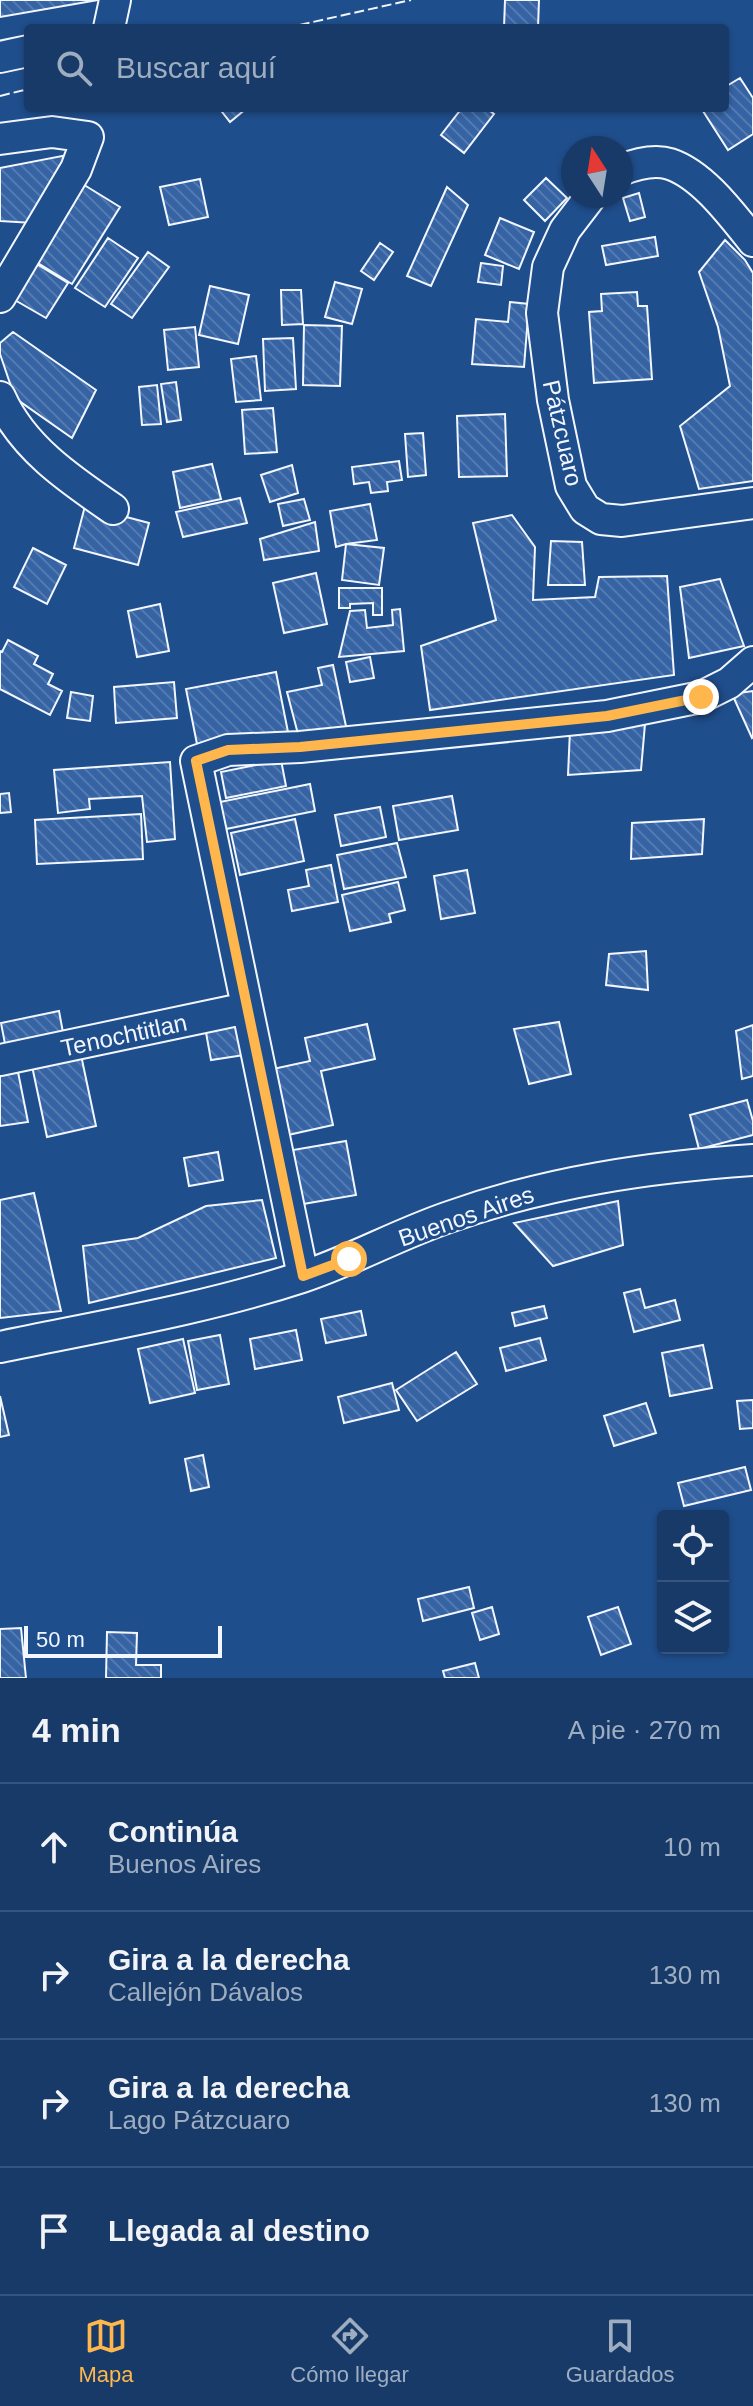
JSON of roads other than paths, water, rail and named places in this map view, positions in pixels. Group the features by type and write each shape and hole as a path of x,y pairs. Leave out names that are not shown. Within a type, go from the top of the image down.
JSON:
{"street":[{"path":"110,24 115,0"},
{"path":"0,57 24,52"},
{"path":"0,139 52,132 88,137 76,169 0,297"},
{"path":"633,167 668,163 694,176 753,241"},
{"name":"Pátzcuaro","path":"582,208 565,230 548,267 542,313 553,400 571,486 585,509 601,519 622,521 753,503"},
{"path":"0,397 21,431 51,464 113,509"},
{"path":"303,1276 196,761 228,750 300,747 607,716 701,697 729,683 753,662"},
{"name":"Tenochtitlan","path":"0,1060 247,1008"},
{"name":"Buenos Aires","path":"0,1347 237,1296 349,1259 446,1218 555,1185 753,1160"}]}
